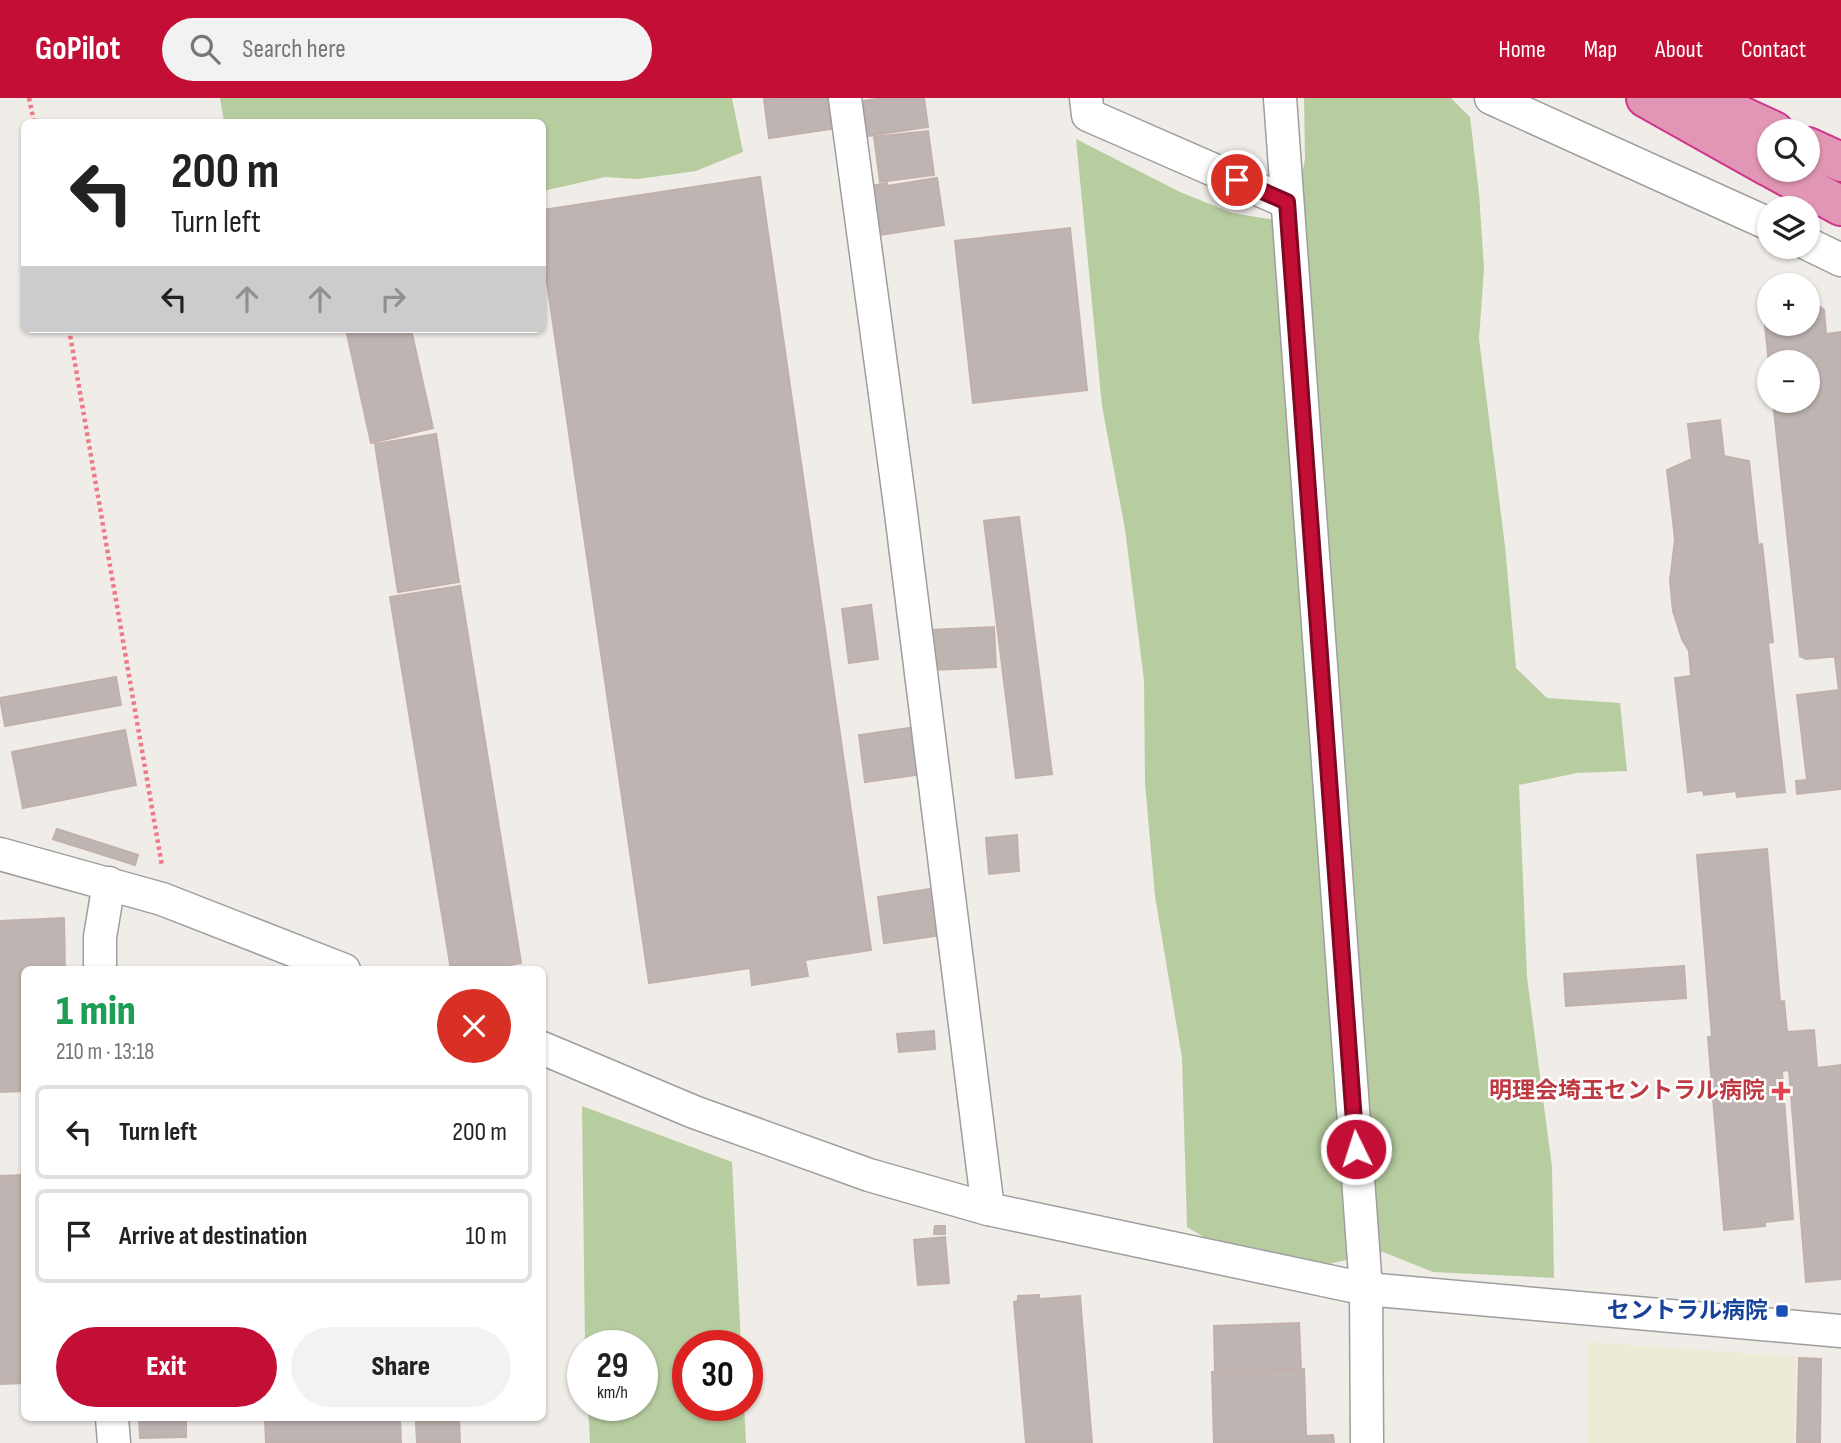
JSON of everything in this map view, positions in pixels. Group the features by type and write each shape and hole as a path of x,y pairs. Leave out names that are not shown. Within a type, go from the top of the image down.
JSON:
{"highway":[{"path":"1646,98 1757,160"},
{"path":"1702,98 1757,123"},
{"path":"1820,152 1841,162"},
{"path":"1797,182 1841,206"}],"street":[{"path":"845,98 900,505 988,1209"},
{"path":"1086,98 1088,115 1287,202"},
{"path":"1280,98 1366,1289 1367,1443"},
{"path":"1491,98 1757,219"},
{"path":"1820,250 1841,260"},
{"path":"0,853 162,899 334,966"},
{"path":"100,966 100,937 108,883"},
{"path":"546,1050 694,1112 869,1175 988,1209 1366,1289 1841,1332"},
{"path":"113,1421 114,1443"}],"path":[{"path":"29,98 33,119"},
{"path":"70,333 165,883 162,899"}],"shaded area":[{"path":"1587,1342 1796,1357 1794,1443 1588,1443"}],"green space":[{"path":"220,98 732,98 743,152 696,171 638,179 605,177 546,190 546,119 224,119"},
{"path":"1304,98 1451,98 1470,117 1484,269 1479,339 1505,546 1516,668 1547,698 1620,703 1627,771 1577,773 1519,785 1527,977 1552,1167 1554,1278 1433,1272 1383,1252 1310,1268 1223,1248 1187,1227 1182,1058 1155,896 1145,783 1144,680 1125,529 1102,406 1076,139 1180,192 1232,213 1293,223 1305,159"},
{"path":"582,1106 732,1162 740,1330 672,1330 672,1421 745,1421 746,1443 590,1443 589,1421 658,1421 658,1330 585,1330"}],"building":[{"path":"827,98 831,129 769,138 764,99"},
{"path":"924,98 928,127 867,136 862,101"},
{"path":"928,131 934,175 880,182 874,137"},
{"path":"760,177 871,950 805,960 808,976 752,985 750,968 649,983 546,275 546,209"},
{"path":"937,178 944,225 873,236 866,187"},
{"path":"1070,228 1087,390 973,403 955,241"},
{"path":"1820,307 1824,310 1826,334 1841,332 1841,656 1806,659 1800,656 1774,413 1820,413 1820,350 1768,350 1766,336 1820,336"},
{"path":"347,333 412,333 433,428 371,443"},
{"path":"1720,420 1724,456 1749,461 1758,545 1762,544 1773,642 1768,643 1785,792 1737,797 1736,791 1704,795 1703,790 1688,792 1675,678 1691,676 1689,651 1673,611 1670,581 1675,539 1667,470 1692,459 1688,424"},
{"path":"436,434 459,582 398,592 375,444"},
{"path":"1019,517 1052,774 1016,778 984,521"},
{"path":"460,586 521,963 504,966 450,966 390,597"},
{"path":"871,605 878,659 849,663 842,609"},
{"path":"994,627 996,667 932,670 930,630"},
{"path":"1841,657 1841,789 1797,794 1796,781 1807,780 1797,695 1839,690 1835,658"},
{"path":"116,677 121,705 5,726 0,698"},
{"path":"917,727 923,774 865,782 859,735"},
{"path":"125,730 136,785 23,808 12,752"},
{"path":"57,829 138,855 135,865 53,839"},
{"path":"1017,835 1019,871 989,874 986,838"},
{"path":"1767,849 1780,1002 1784,1001 1787,1032 1814,1030 1817,1068 1841,1065 1841,1279 1806,1282 1789,1070 1782,1071 1793,1219 1765,1222 1765,1226 1724,1230 1697,855"},
{"path":"937,888 943,935 884,943 878,897"},
{"path":"64,918 65,966 21,966 21,1091 0,1092 0,921"},
{"path":"1684,966 1686,998 1566,1006 1564,974"},
{"path":"934,1031 935,1049 899,1052 897,1034"},
{"path":"21,1175 21,1383 0,1384 0,1176"},
{"path":"935,1226 945,1226 945,1234 934,1234"},
{"path":"945,1237 949,1283 918,1285 914,1240"},
{"path":"1039,1295 1039,1299 1080,1296 1092,1443 1026,1443 1014,1302 1018,1301 1018,1296"},
{"path":"1299,1323 1301,1369 1215,1372 1214,1326"},
{"path":"1799,1358 1821,1359 1820,1443 1797,1443"},
{"path":"1304,1369 1306,1436 1333,1435 1334,1443 1214,1443 1212,1372"},
{"path":"139,1421 186,1421 186,1437 140,1438"},
{"path":"265,1421 400,1421 401,1443 266,1443"},
{"path":"459,1421 460,1443 417,1443 416,1422"}],"place":[{"name":"明理会埼玉セントラル病院","path":"1781,1091"},
{"name":"セントラル病院","path":"1782,1311"}],"route":[{"path":"1237,180 1287,202 1356,1149"}]}
